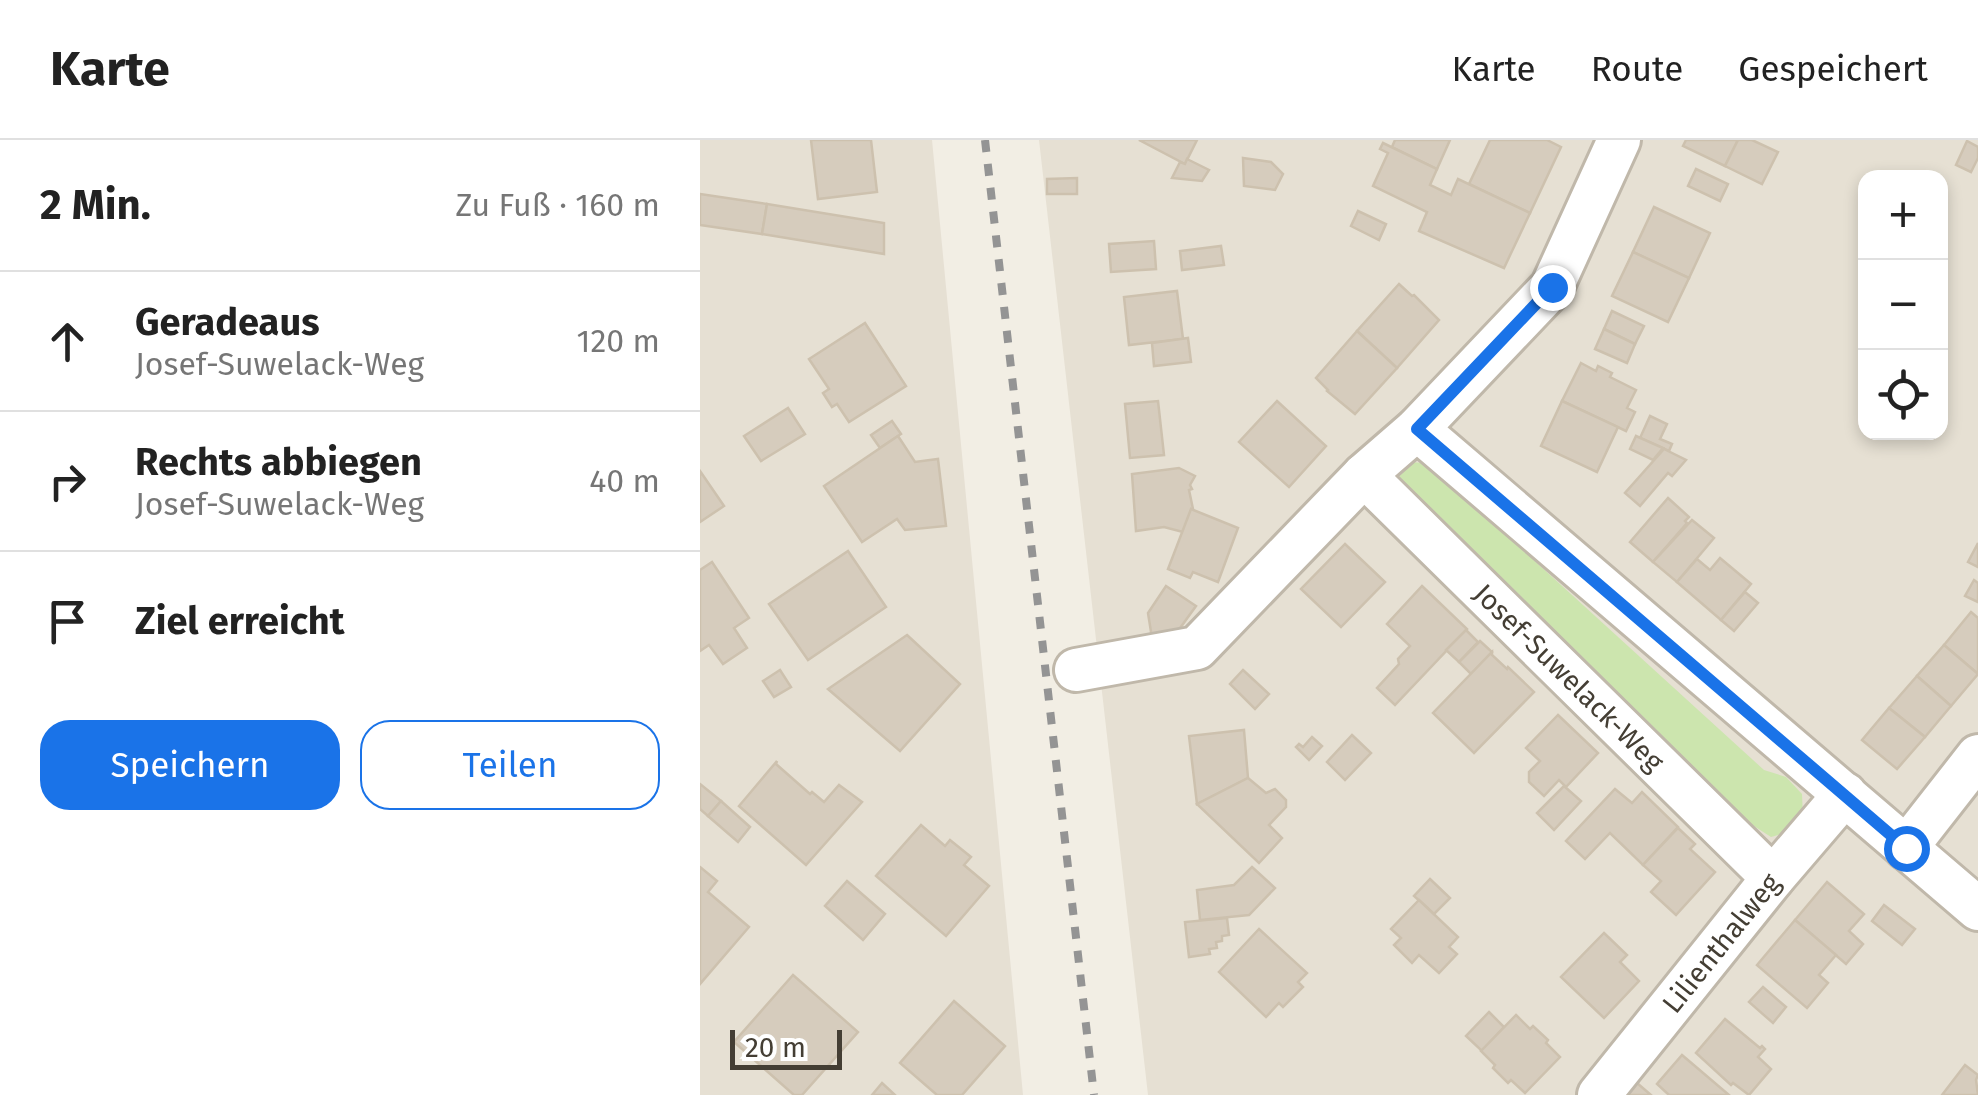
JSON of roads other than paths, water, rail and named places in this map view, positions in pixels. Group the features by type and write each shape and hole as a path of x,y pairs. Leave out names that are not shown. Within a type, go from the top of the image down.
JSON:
{"street":[{"path":"1076,670 1197,648 1364,475 1417,429 1552,287 1618,140"},
{"path":"1417,429 1978,909"},
{"name":"Josef-Suwelack-Weg","path":"1364,475 1773,878"},
{"path":"1906,848 1978,756"},
{"name":"Lilienthalweg","path":"1598,1095 1844,794"}],"railway":[{"path":"985,140 1094,1095"}]}
